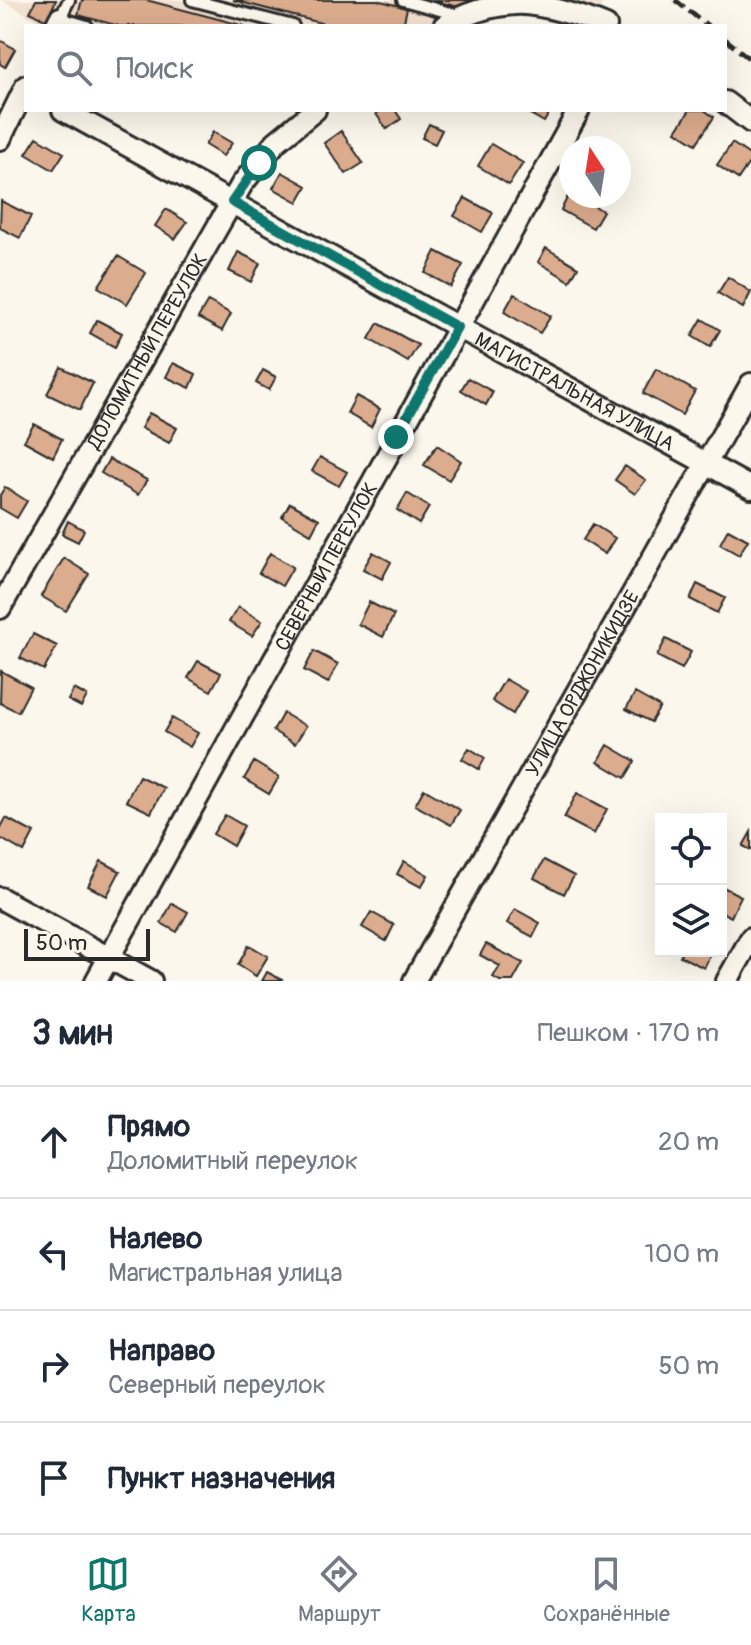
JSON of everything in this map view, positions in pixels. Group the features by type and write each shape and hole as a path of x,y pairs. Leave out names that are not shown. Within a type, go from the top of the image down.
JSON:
{"street":[{"path":"452,21 516,2 601,24"},
{"path":"0,139 24,92"},
{"path":"727,104 751,122"},
{"name":"МАГИСТРАЛЬНАЯ УЛИЦА","path":"67,112 751,488"},
{"name":"ДОЛОМИТНЫЙ ПЕРЕУЛОК","path":"0,608 242,184 276,142 313,112"},
{"name":"СЕВЕРНЫЙ ПЕРЕУЛОК","path":"96,981 578,112"},
{"name":"УЛИЦА ОРДЖОНИКИДЗЕ","path":"414,981 751,384"},
{"path":"0,898 151,981"},
{"path":"727,981 751,938"}],"lane":[{"path":"192,0 285,24"},
{"path":"403,0 452,21"},
{"path":"61,15 82,24"}],"shaded area":[{"path":"2,0 517,0 444,24 44,24"},
{"path":"542,0 605,0 597,12"}],"building":[{"path":"36,0 56,0 47,20 30,12"},
{"path":"82,0 146,0 237,24 112,24 78,15"},
{"path":"233,0 377,0 407,8 403,24 324,24"},
{"path":"431,0 491,0 466,9"},
{"path":"0,40 15,49 5,67 0,64"},
{"path":"396,112 401,119 387,129 376,114"},
{"path":"526,112 550,112 544,122"},
{"path":"689,112 707,112 714,117 696,144 676,131"},
{"path":"429,124 442,130 435,144 422,138"},
{"path":"341,131 363,163 346,174 324,143"},
{"path":"213,132 232,143 223,156 205,145"},
{"path":"37,137 64,153 53,170 26,154"},
{"path":"732,143 751,156 738,179 717,165"},
{"path":"491,144 523,163 509,185 478,166"},
{"path":"282,172 307,186 298,202 273,188"},
{"path":"465,198 493,213 482,232 454,216"},
{"path":"1,201 31,216 20,238 0,228"},
{"path":"598,208 603,211 593,228 561,210"},
{"path":"166,209 187,222 175,239 155,226"},
{"path":"546,248 578,267 570,281 538,262"},
{"path":"436,251 463,265 451,287 425,273"},
{"path":"238,252 260,263 251,282 229,271"},
{"path":"118,256 146,273 127,304 98,287"},
{"path":"728,277 751,292 743,308 718,293"},
{"path":"514,294 551,316 540,333 504,312"},
{"path":"208,301 231,314 222,331 198,318"},
{"path":"702,319 720,330 710,347 692,336"},
{"path":"97,320 122,333 115,347 90,333"},
{"path":"378,323 418,345 408,362 369,339"},
{"path":"173,363 196,374 190,388 166,377"},
{"path":"61,367 93,383 80,410 47,394"},
{"path":"656,369 695,391 682,415 643,393"},
{"path":"263,370 276,377 269,390 256,383"},
{"path":"468,378 493,392 486,405 461,390"},
{"path":"356,396 380,409 371,427 347,413"},
{"path":"149,413 177,428 169,443 141,428"},
{"path":"34,424 62,439 53,457 24,441"},
{"path":"437,445 461,461 449,480 424,465"},
{"path":"320,457 347,472 339,486 312,471"},
{"path":"109,459 147,480 138,495 101,473"},
{"path":"625,466 646,480 635,494 615,480"},
{"path":"5,487 27,501 17,518 0,508 0,495"},
{"path":"407,493 429,507 419,524 397,510"},
{"path":"290,503 319,519 311,534 282,517"},
{"path":"68,521 84,530 78,542 62,534"},
{"path":"593,524 615,538 605,554 583,540"},
{"path":"728,529 748,540 739,555 720,544"},
{"path":"373,552 391,562 382,579 363,569"},
{"path":"270,553 293,567 282,586 259,573"},
{"path":"64,558 89,574 66,611 41,596"},
{"path":"697,584 725,598 717,613 690,599"},
{"path":"369,602 394,615 383,637 358,624"},
{"path":"238,607 262,621 252,636 229,622"},
{"path":"33,634 57,646 44,670 20,658"},
{"path":"666,639 691,652 682,669 657,656"},
{"path":"314,651 338,664 328,683 304,670"},
{"path":"198,661 221,673 211,691 188,678"},
{"path":"1,671 31,687 18,712 0,703"},
{"path":"505,679 526,691 513,714 492,701"},
{"path":"74,689 87,696 81,707 68,700"},
{"path":"635,693 660,707 651,722 626,709"},
{"path":"283,713 306,726 295,744 273,731"},
{"path":"172,718 198,733 190,747 164,732"},
{"path":"608,745 635,761 625,778 598,762"},
{"path":"469,748 485,758 479,769 462,759"},
{"path":"254,762 279,777 269,794 244,779"},
{"path":"139,776 164,788 151,813 126,801"},
{"path":"424,789 460,810 451,825 415,805"},
{"path":"577,793 607,809 594,834 564,818"},
{"path":"225,815 244,826 233,846 213,834"},
{"path":"6,818 34,833 24,852 0,838 0,829"},
{"path":"751,832 751,850 743,846"},
{"path":"544,860 574,876 564,894 534,878"},
{"path":"101,861 120,871 107,896 88,886"},
{"path":"404,861 428,875 421,887 397,874"},
{"path":"727,889 741,896 731,917 727,915"},
{"path":"172,903 188,912 177,932 161,923"},
{"path":"515,909 540,923 533,937 507,923"},
{"path":"371,912 394,925 386,941 362,927"},
{"path":"486,944 523,963 513,981 500,981 493,977 500,966 480,955"},
{"path":"249,945 268,956 256,976 238,965"},
{"path":"682,957 709,957 704,968"},
{"path":"267,972 282,980 262,981"}],"railway":[{"path":"675,0 705,24"},
{"path":"727,41 751,60"}],"route":[{"path":"259,163 232,202 457,327 396,437"}]}
